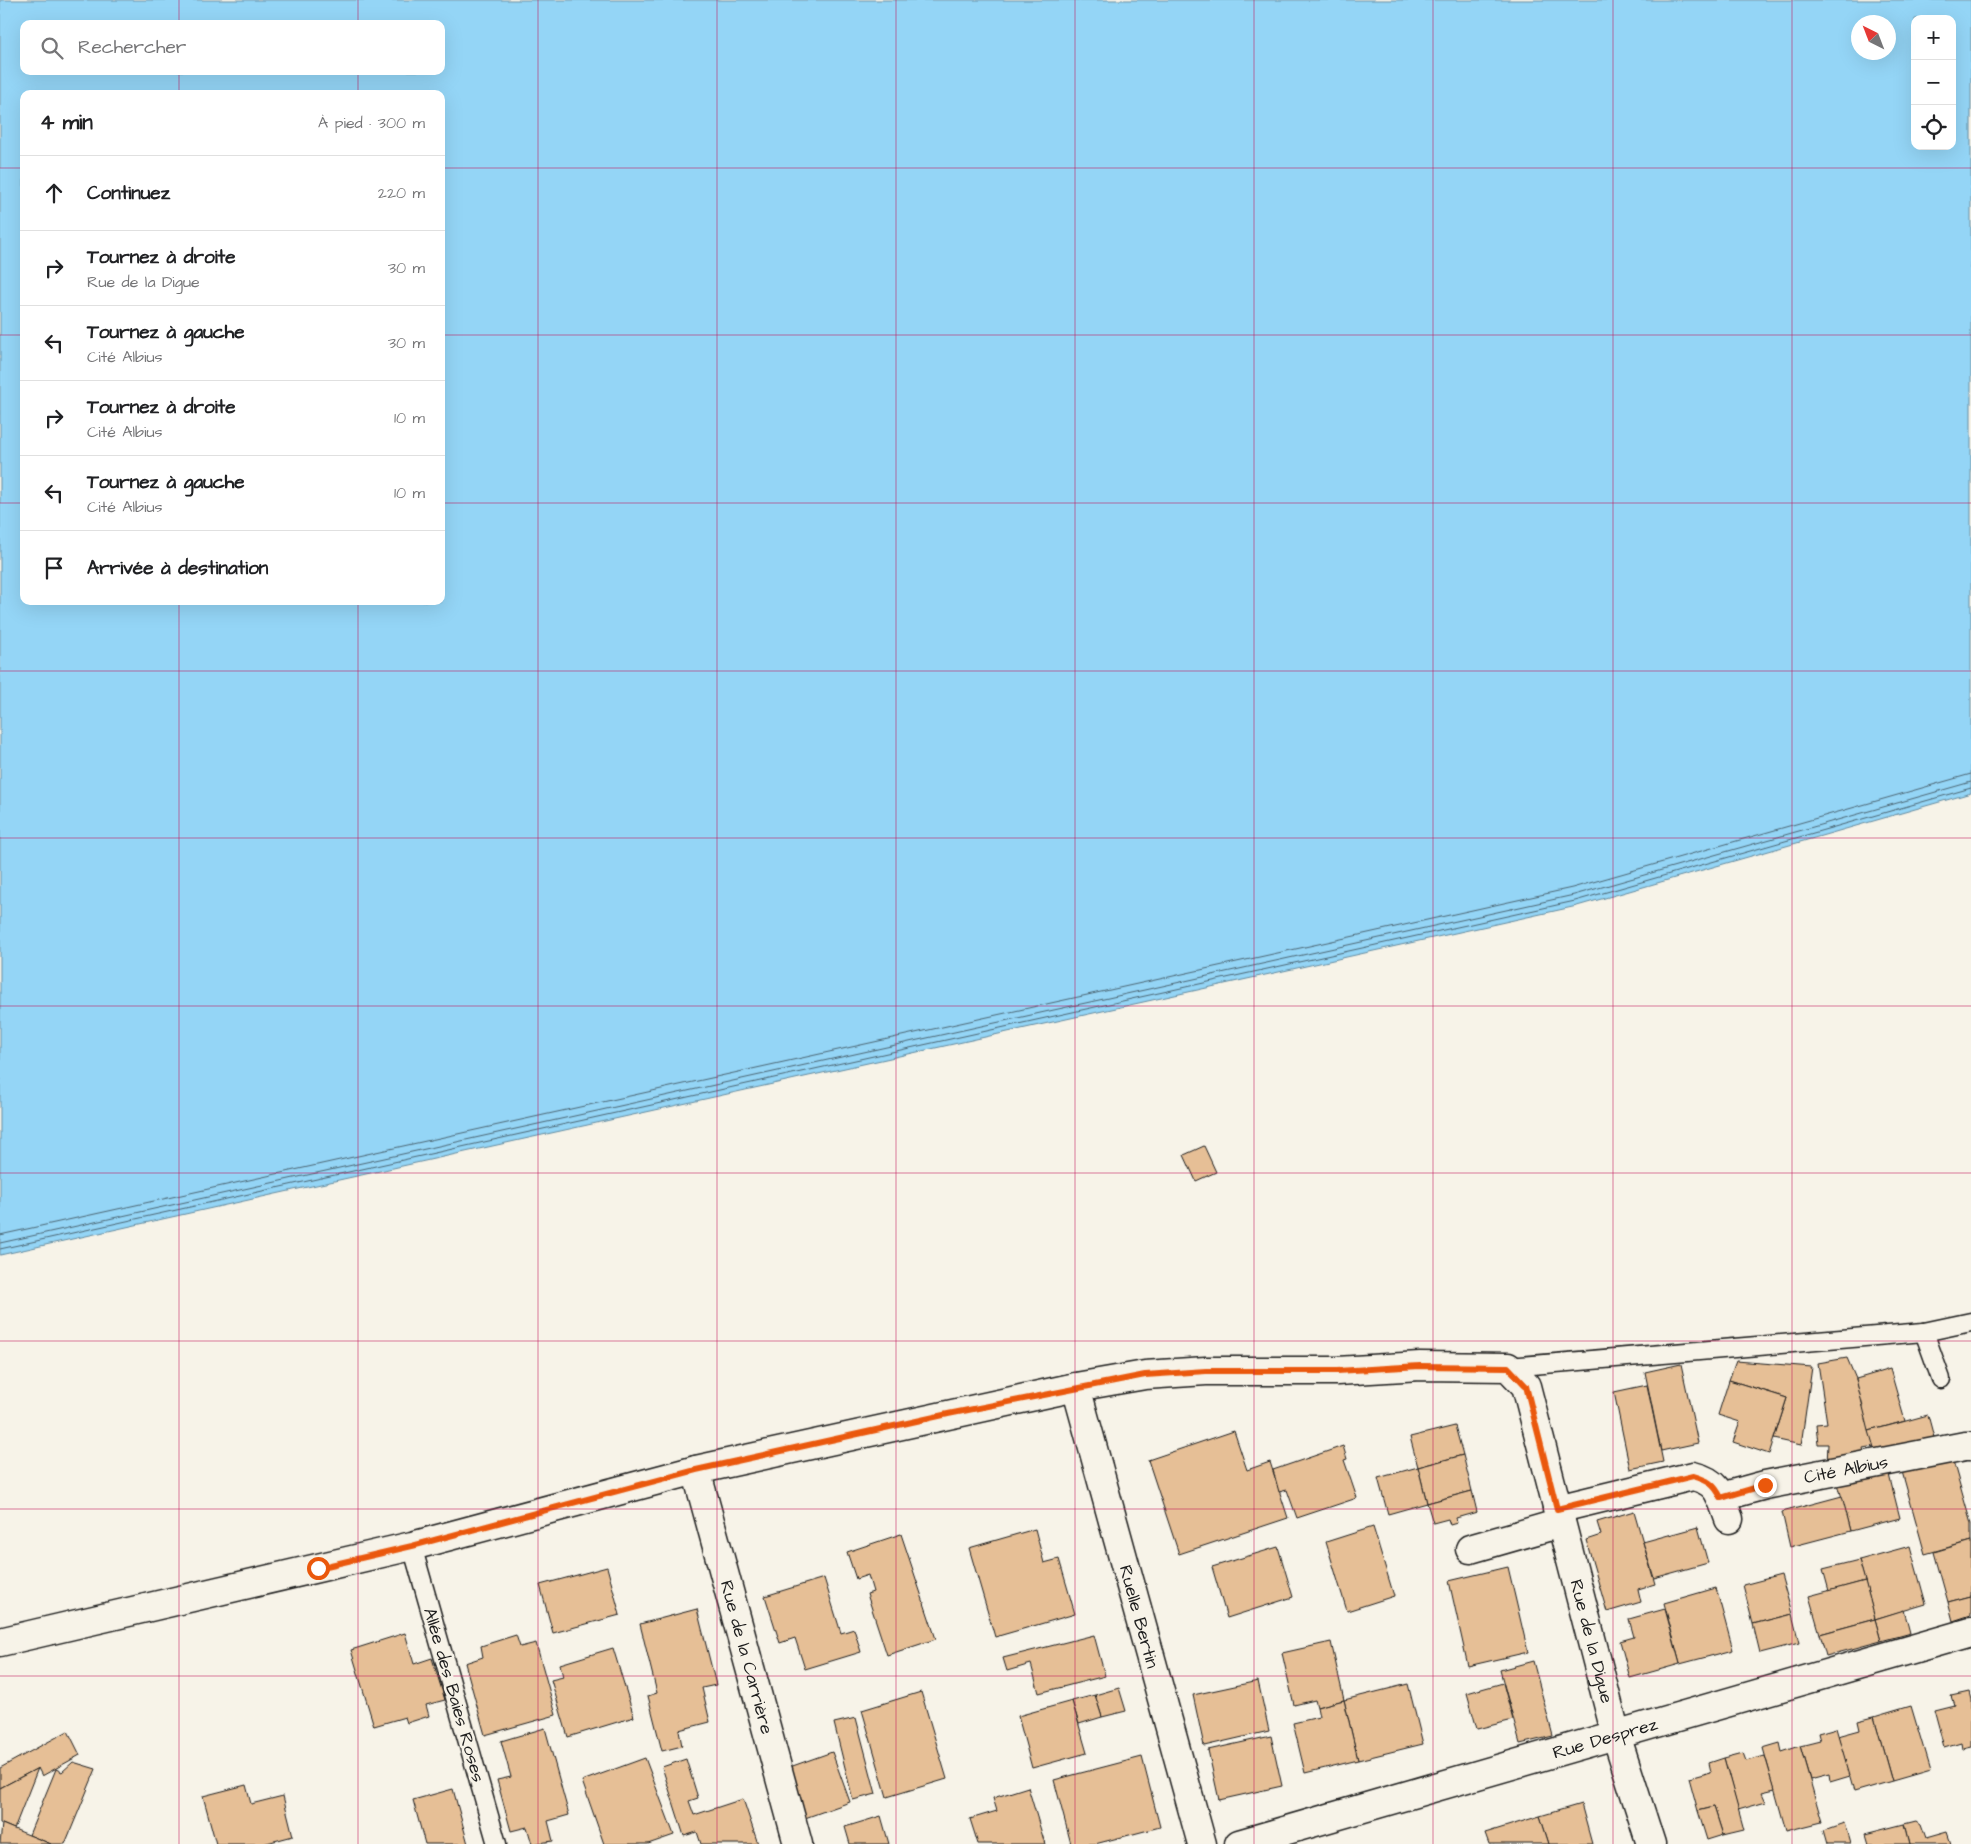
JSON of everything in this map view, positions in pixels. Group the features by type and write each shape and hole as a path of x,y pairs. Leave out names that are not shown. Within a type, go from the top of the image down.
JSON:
{"street":[{"path":"0,1642 412,1546 696,1470 1076,1387 1145,1375 1206,1371 1337,1371 1420,1366 1524,1373"},
{"name":"Rue de la Digue","path":"1524,1373 1616,1735 1651,1844"},
{"name":"Ruelle Bertin","path":"1076,1387 1202,1844"},
{"name":"Cité Albius","path":"1559,1516 1693,1476 1706,1479 1717,1488 1725,1508 1765,1485 1971,1446"},
{"name":"Rue de la Carrière","path":"696,1470 798,1844"},
{"path":"1470,1549 1559,1516"},
{"name":"Rue Desprez","path":"1239,1844 1971,1632"}],"lane":[{"path":"1524,1373 1924,1332 1971,1322"},
{"path":"1924,1332 1941,1380"},
{"name":"Allée des Baies Roses","path":"412,1546 497,1844"}],"water":[{"path":"0,0 1971,0 1971,793 1577,906 0,1255"}],"building":[{"path":"1204,1146 1216,1172 1196,1181 1184,1155"},
{"path":"1847,1358 1856,1379 1874,1446 1863,1448 1866,1459 1827,1464 1828,1444 1818,1444 1816,1424 1827,1423 1818,1363"},
{"path":"1736,1361 1812,1367 1801,1445 1774,1439 1787,1398 1729,1380"},
{"path":"1681,1364 1698,1443 1661,1451 1645,1372"},
{"path":"1890,1369 1905,1421 1869,1431 1856,1379"},
{"path":"1729,1380 1787,1398 1769,1454 1733,1442 1740,1422 1718,1415"},
{"path":"1647,1385 1663,1462 1630,1469 1614,1392"},
{"path":"1928,1415 1936,1445 1878,1461 1869,1431"},
{"path":"1455,1426 1463,1455 1418,1467 1410,1437"},
{"path":"1234,1431 1247,1470 1270,1462 1288,1518 1179,1554 1148,1460"},
{"path":"1343,1446 1347,1459 1344,1460 1357,1498 1297,1518 1287,1490 1279,1492 1273,1470"},
{"path":"1951,1454 1971,1524 1971,1541 1925,1554 1901,1468"},
{"path":"1463,1455 1472,1491 1427,1503 1418,1467"},
{"path":"1418,1467 1427,1503 1388,1514 1378,1478"},
{"path":"1887,1467 1900,1518 1851,1531 1837,1480"},
{"path":"1472,1491 1477,1512 1456,1518 1457,1523 1450,1525 1448,1519 1433,1523 1427,1503"},
{"path":"1842,1496 1851,1531 1790,1547 1782,1512"},
{"path":"1634,1511 1655,1584 1638,1589 1641,1602 1607,1612 1586,1540 1601,1535 1597,1522"},
{"path":"1373,1527 1394,1596 1347,1611 1326,1542"},
{"path":"1698,1527 1708,1563 1654,1578 1643,1542"},
{"path":"1035,1529 1044,1563 1059,1559 1075,1614 995,1637 969,1548"},
{"path":"901,1534 936,1639 887,1655 867,1594 873,1592 868,1575 856,1579 847,1552"},
{"path":"1971,1541 1971,1596 1948,1602 1934,1552"},
{"path":"1910,1546 1926,1604 1875,1619 1859,1560"},
{"path":"1278,1547 1293,1597 1227,1618 1212,1567"},
{"path":"1859,1560 1865,1581 1829,1591 1823,1569"},
{"path":"607,1567 620,1615 553,1633 540,1585"},
{"path":"1508,1567 1528,1652 1468,1666 1449,1581"},
{"path":"1781,1575 1792,1614 1753,1624 1743,1585"},
{"path":"824,1578 841,1633 854,1629 861,1652 805,1669 795,1638 780,1643 765,1596"},
{"path":"1865,1581 1875,1619 1820,1634 1809,1596"},
{"path":"1716,1588 1733,1650 1680,1664 1664,1603"},
{"path":"1971,1596 1971,1615 1953,1621 1948,1602"},
{"path":"697,1609 716,1685 702,1688 710,1722 679,1730 682,1746 662,1751 648,1696 657,1693 640,1624"},
{"path":"1665,1609 1680,1664 1630,1678 1620,1641 1634,1637 1629,1619"},
{"path":"1904,1610 1910,1633 1881,1641 1875,1619"},
{"path":"1792,1614 1799,1643 1760,1653 1753,1624"},
{"path":"1875,1619 1881,1641 1826,1656 1820,1634"},
{"path":"405,1633 414,1664 432,1658 445,1700 426,1705 429,1716 407,1723 405,1717 374,1726 351,1650"},
{"path":"516,1635 520,1647 536,1643 556,1715 485,1735 465,1663 483,1657 481,1646"},
{"path":"1094,1635 1105,1676 1039,1693 1031,1664 1007,1671 1003,1658"},
{"path":"1331,1642 1344,1700 1317,1707 1315,1700 1294,1705 1282,1653"},
{"path":"613,1648 634,1717 568,1737 551,1680 563,1677 560,1664"},
{"path":"1533,1661 1553,1736 1520,1744 1500,1670"},
{"path":"1258,1681 1269,1731 1204,1746 1193,1695"},
{"path":"1503,1683 1513,1720 1477,1729 1467,1693"},
{"path":"1408,1684 1423,1744 1358,1760 1344,1700"},
{"path":"1119,1688 1126,1711 1102,1717 1095,1695"},
{"path":"921,1692 947,1779 887,1797 862,1710"},
{"path":"1969,1692 1971,1700 1971,1746 1962,1748 1961,1742 1944,1747 1934,1710 1954,1705 1951,1696"},
{"path":"1095,1695 1102,1717 1079,1724 1072,1701"},
{"path":"1344,1700 1358,1760 1305,1773 1293,1723 1319,1717 1317,1707"},
{"path":"1072,1701 1087,1753 1032,1768 1018,1716"},
{"path":"1911,1706 1930,1770 1892,1781 1874,1717"},
{"path":"1874,1717 1892,1781 1854,1792 1838,1736 1860,1730 1858,1721"},
{"path":"856,1718 876,1794 853,1800 834,1723"},
{"path":"545,1728 569,1815 548,1821 553,1841 532,1844 527,1827 511,1831 497,1780 511,1777 501,1741"},
{"path":"1836,1728 1850,1776 1830,1782 1829,1775 1810,1780 1800,1746 1820,1741 1818,1733"},
{"path":"68,1731 80,1755 42,1776 38,1768 0,1788 0,1768"},
{"path":"1271,1736 1282,1786 1219,1800 1208,1750"},
{"path":"1780,1743 1782,1752 1800,1746 1822,1822 1786,1831 1763,1748"},
{"path":"832,1752 850,1802 805,1818 787,1768"},
{"path":"1743,1753 1746,1761 1765,1756 1775,1790 1762,1793 1766,1802 1738,1810 1724,1758"},
{"path":"1142,1757 1160,1827 1095,1844 1071,1844 1054,1780"},
{"path":"645,1758 674,1835 648,1844 604,1844 582,1781"},
{"path":"1724,1758 1744,1830 1723,1835 1714,1807 1698,1811 1689,1778 1711,1772 1709,1763"},
{"path":"686,1759 698,1798 689,1801 694,1815 743,1799 758,1844 701,1844 697,1832 684,1836 662,1767"},
{"path":"73,1762 96,1769 65,1844 51,1844 29,1835 56,1769 62,1772"},
{"path":"38,1768 14,1829 0,1823 0,1788"},
{"path":"246,1785 251,1804 283,1796 293,1836 263,1844 216,1844 203,1796"},
{"path":"1028,1787 1045,1844 978,1844 970,1819 997,1811 993,1798"},
{"path":"453,1789 468,1844 425,1844 413,1800"},
{"path":"1581,1804 1592,1844 1549,1844 1540,1816"},
{"path":"1714,1807 1723,1835 1707,1840 1698,1811"},
{"path":"881,1816 889,1844 850,1844 845,1827"},
{"path":"1540,1816 1549,1844 1489,1844 1485,1833"},
{"path":"1917,1821 1921,1824 1926,1838 1947,1832 1951,1844 1910,1844 1905,1824"},
{"path":"1844,1823 1850,1844 1828,1844 1824,1830"},
{"path":"2,1824 14,1829 51,1844 0,1844"},
{"path":"1905,1824 1910,1844 1869,1844 1866,1834"}],"route":[{"path":"318,1568 412,1546 484,1525 696,1470 948,1414 1076,1387 1145,1375 1206,1371 1337,1371 1420,1366 1508,1367 1526,1386 1557,1509 1693,1476 1706,1479 1717,1488 1721,1498 1765,1485"}]}
